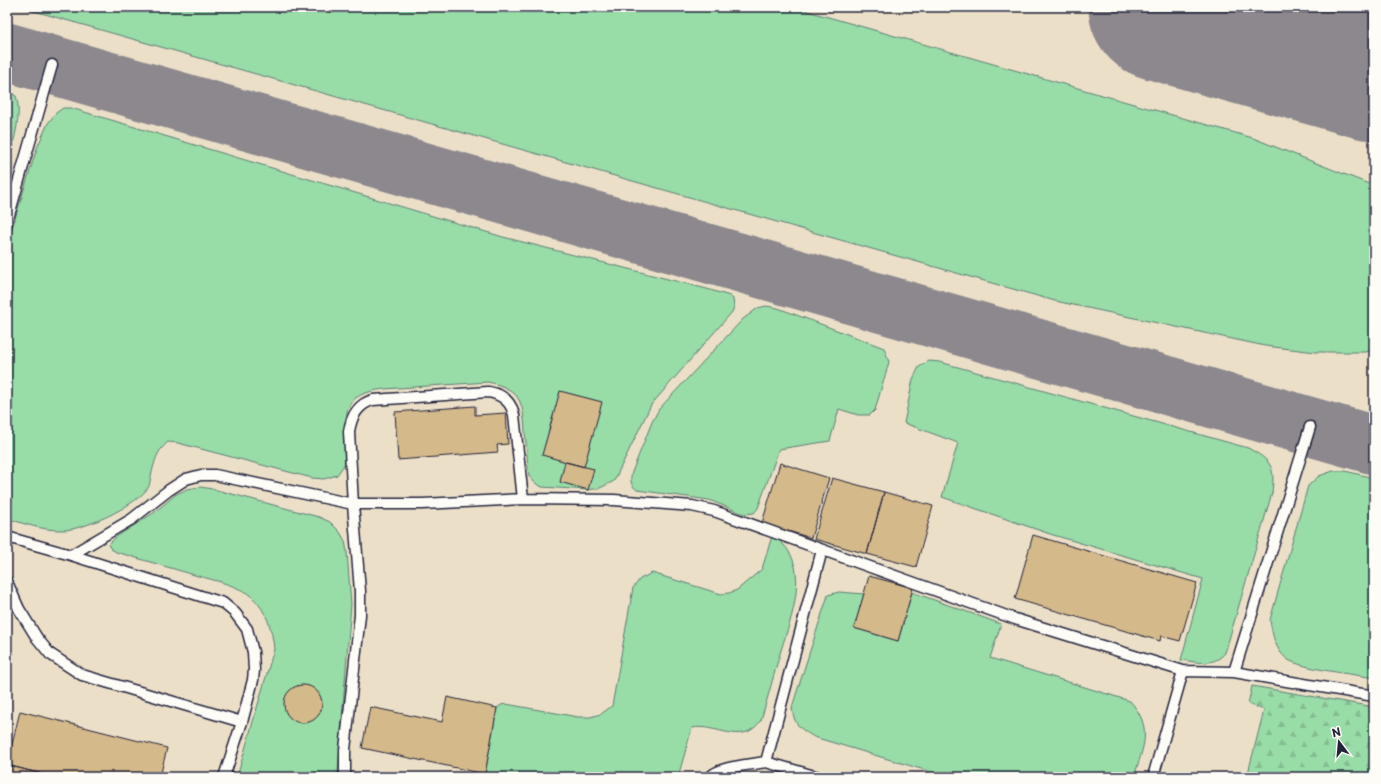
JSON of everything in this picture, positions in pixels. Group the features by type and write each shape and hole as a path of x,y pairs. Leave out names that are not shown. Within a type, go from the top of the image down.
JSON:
{"lane":[{"path":"7,222 52,65"},
{"path":"345,777 345,750 360,615 360,591 349,432 350,424 355,414 366,402 373,400 488,392 504,398 512,406 514,415 523,499"},
{"path":"1234,672 1310,427"},
{"path":"71,555 132,519 169,490 186,479 201,475 215,475 353,504 422,504 523,499 614,500 692,506 714,511 1015,619 1182,671 1234,672 1374,696"},
{"path":"7,537 71,555 223,603 235,613 247,629 253,652 254,670 253,680 242,722 224,777"},
{"path":"766,762 822,550"},
{"path":"7,582 20,609 37,638 50,654 82,675 242,722"},
{"path":"1153,777 1182,671"},
{"path":"710,777 721,770 766,762 818,777"}],"shaded area":[{"path":"7,7 1374,7 1374,777 7,777"}],"green space":[{"path":"20,7 793,7 1253,138 1374,186 1374,350 1366,352 1316,352 1265,346 1055,301"},
{"path":"7,90 16,96 18,104 18,121 7,166"},
{"path":"63,108 71,108 503,237 707,289 730,296 733,299 734,307 732,312 651,405 614,481 600,488 588,490 542,487 535,483 529,476 521,404 518,398 507,388 488,382 384,389 360,395 353,400 349,406 346,423 345,461 337,475 324,479 312,478 178,443 168,442 156,457 148,488 132,502 108,516 82,526 61,530 40,528 7,518 7,244 37,148 48,123 56,113"},
{"path":"766,306 778,308 884,348 889,362 875,410 870,415 858,415 839,409 830,441 779,449 758,508 754,513 744,514 709,500 637,490 631,482 632,472 652,422 659,409 743,319 758,308"},
{"path":"929,361 940,362 1248,448 1267,461 1272,470 1273,476 1272,493 1225,653 1210,662 1181,660 1203,579 1050,534 942,497 958,443 904,423 913,379 919,367"},
{"path":"1333,471 1345,471 1374,478 1374,678 1294,663 1283,655 1277,646 1270,620 1308,486 1319,476"},
{"path":"200,487 213,489 319,517 330,522 340,532 345,541 351,604 338,777 237,777 274,649 272,634 265,614 252,597 241,590 219,582 116,552 108,545 116,537 155,512 175,495 187,489"},
{"path":"772,536 781,542 790,554 795,567 797,581 796,595 761,720 754,728 738,734 701,727 692,728 678,777 481,777 485,774 497,708 501,705 506,704 578,717 590,717 601,714 612,706 633,588 640,579 652,573 721,594 729,593 737,590 762,569"},
{"path":"839,592 864,594 854,628 898,641 912,592 1001,624 990,658 1130,701 1142,720 1144,729 1143,747 1134,777 948,777 814,737 809,734 796,722 792,707 828,595"},
{"path":"1252,686 1374,707 1374,777 1247,777 1264,710 1248,704"}],"building":[{"path":"560,391 602,402 584,467 542,455"},
{"path":"475,406 475,415 506,413 508,444 497,445 498,452 398,460 395,412"},
{"path":"565,462 594,469 588,490 560,482"},
{"path":"780,463 829,478 811,538 762,523"},
{"path":"832,478 884,492 867,554 814,539"},
{"path":"884,492 933,506 916,567 867,554"},
{"path":"1033,535 1197,583 1180,641 1161,636 1160,641 1015,599"},
{"path":"869,576 913,588 898,641 854,628"},
{"path":"303,685 313,688 319,694 322,704 319,714 313,720 303,723 293,720 287,714 284,704 287,694 293,688"},
{"path":"447,697 497,708 485,774 362,748 370,707 442,722"},
{"path":"20,711 167,748 160,777 54,777 7,765"},
{"path":"7,765 54,777 7,777"}],"taxiway":[{"path":"7,52 1374,445"}],"runway":[{"path":"1162,7 1374,67"}]}
